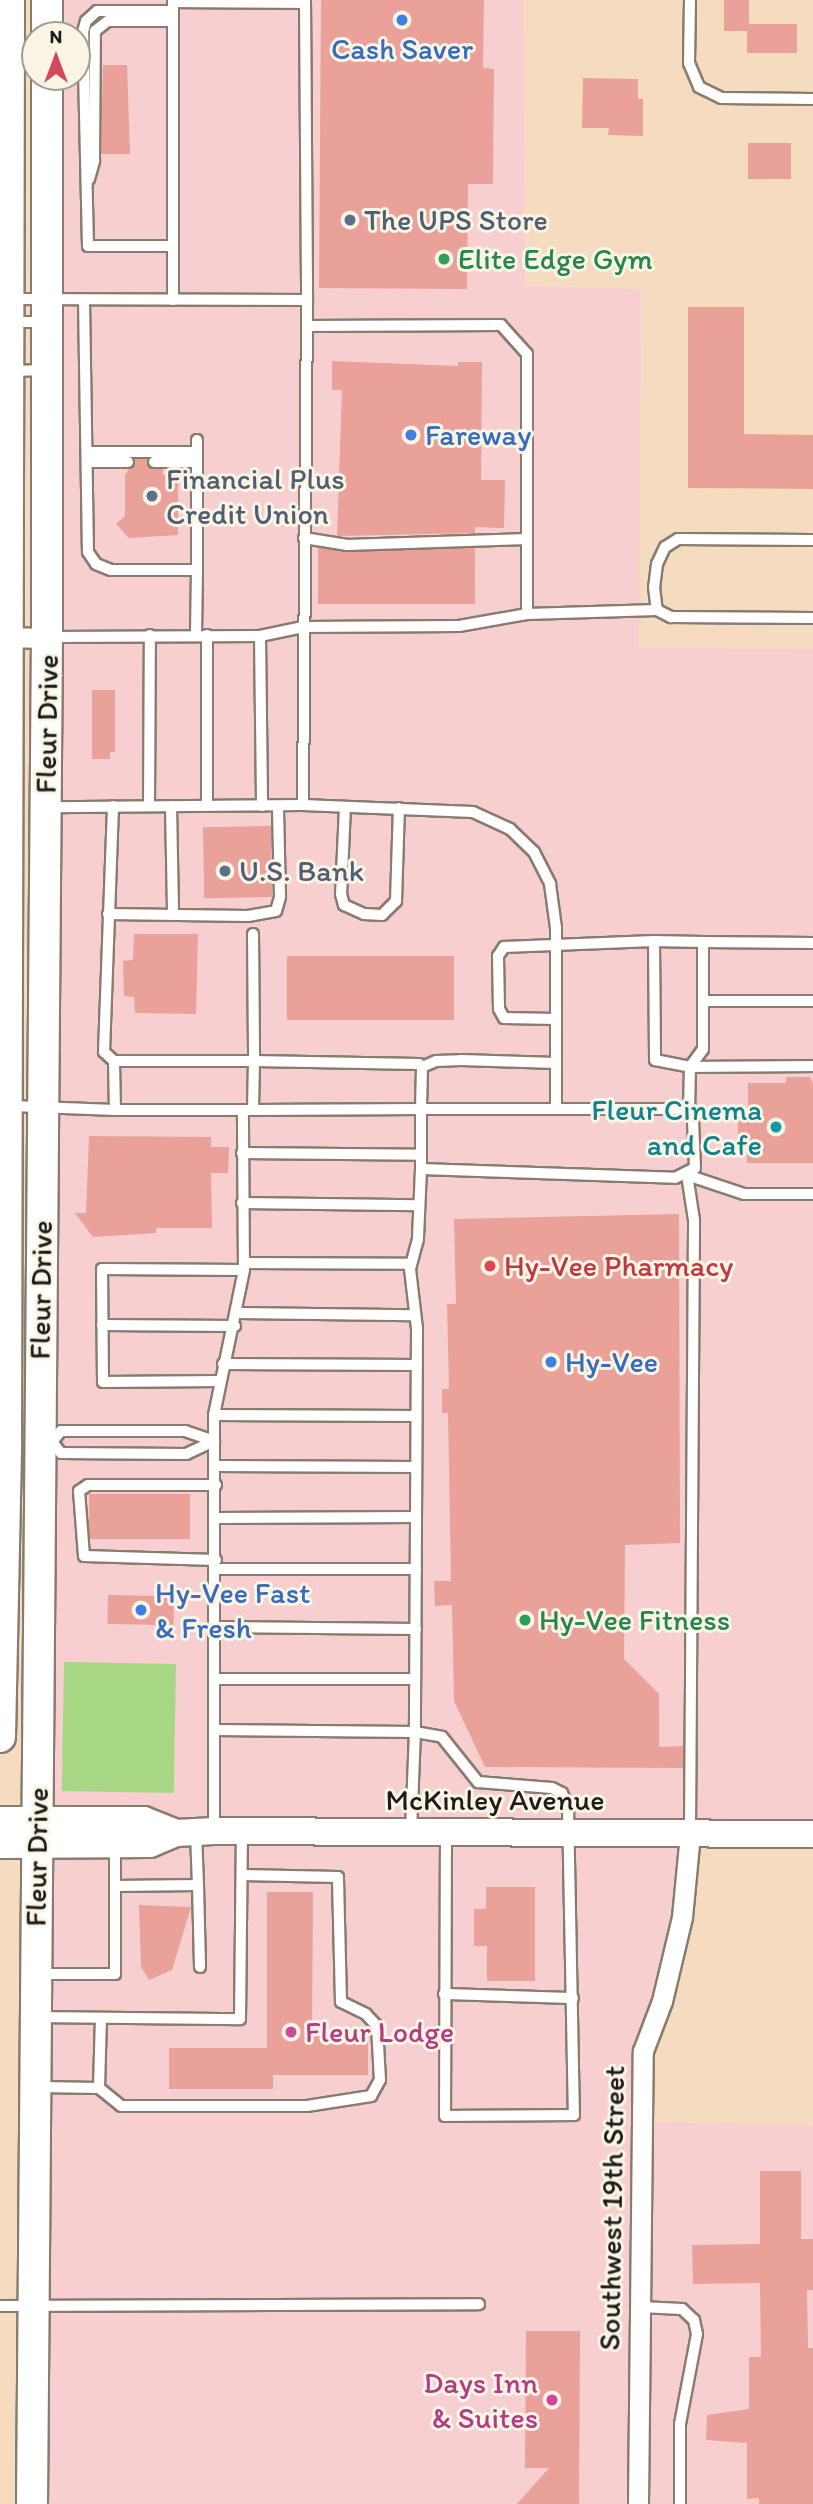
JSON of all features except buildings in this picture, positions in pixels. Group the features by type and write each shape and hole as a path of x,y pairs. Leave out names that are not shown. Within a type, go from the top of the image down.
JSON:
{"main road":[{"name":"Fleur Drive","path":"9,0 4,109 5,1106 29,1442 37,1833 32,2504"},
{"path":"47,0 47,21"},
{"name":"Fleur Drive","path":"0,1737 29,1442 43,1105 49,311 47,91"},
{"name":"McKinley Avenue","path":"0,1820 37,1833 115,1844 150,1844 195,1832 242,1831 813,1834"},
{"name":"McKinley Avenue","path":"0,1845 37,1833 144,1820 195,1832"}],"street":[{"path":"3,637 47,638"},
{"name":"Southwest 19th Street","path":"638,2504 643,2051 662,2001 682,1917 690,1835"}],"lane":[{"path":"690,0 689,63 699,88 722,98 813,99"},
{"path":"173,246 88,246 88,183 94,161 95,31 108,20 173,8 304,1 307,326 303,805"},
{"path":"173,8 173,300"},
{"path":"5,315 49,311 84,300 307,300"},
{"path":"84,300 88,385 88,552 96,564 111,570 197,570"},
{"path":"5,315 49,311"},
{"path":"307,326 501,325 527,354 527,614"},
{"path":"4,371 48,370"},
{"path":"197,440 197,570 202,635 207,806"},
{"path":"88,457 197,457"},
{"path":"88,457 128,462"},
{"path":"154,462 197,457"},
{"path":"304,538 347,545 527,539"},
{"path":"657,610 657,564 665,547 678,539 813,540"},
{"path":"47,638 260,636 303,627 459,626 527,614 657,610 671,617 813,618"},
{"path":"149,806 150,635"},
{"path":"260,636 262,806"},
{"path":"46,807 303,805 399,808 473,812 510,829 534,852 550,884 556,942 556,1109"},
{"path":"113,806 104,1052 114,1061 413,1062 422,1067"},
{"path":"171,806 173,915"},
{"path":"108,914 248,916 276,911 280,897 278,806"},
{"path":"345,807 341,894 344,905 364,914 382,915 396,901 399,808"},
{"path":"200,1967 195,1832 214,1730 214,1415 223,1364 238,1313 244,1266 242,1153 254,1061 253,934"},
{"path":"654,941 655,1060 690,1067 813,1066"},
{"path":"556,1018 504,1018 499,1009 498,956 505,947 556,942 813,943"},
{"path":"421,1169 675,1178 687,1175 695,1168 693,1119 688,1112 690,1067 704,1049 704,942"},
{"path":"704,1001 813,1001"},
{"path":"422,1067 436,1061 461,1060 556,1063"},
{"path":"114,1061 115,1110"},
{"path":"411,1832 415,1732 417,1366 410,1264 418,1239 422,1067"},
{"path":"5,1106 43,1105 115,1110 556,1109 688,1112"},
{"path":"242,1153 421,1155"},
{"path":"687,1175 744,1194 813,1194"},
{"path":"687,1175 695,1220 690,1835"},
{"path":"242,1203 418,1205"},
{"path":"219,1381 103,1382 102,1269 410,1264"},
{"path":"238,1313 414,1315"},
{"path":"102,1325 235,1326"},
{"path":"223,1364 417,1366"},
{"path":"214,1415 416,1416"},
{"path":"29,1442 61,1431 185,1431 214,1441"},
{"path":"29,1442 61,1453 186,1454 214,1441"},
{"path":"216,1466 416,1467"},
{"path":"216,1485 88,1485 79,1491 84,1556 216,1564 416,1569"},
{"path":"216,1518 416,1517"},
{"path":"216,1627 416,1629"},
{"path":"215,1679 415,1679"},
{"path":"214,1730 415,1732 442,1737 478,1782 562,1793 568,1807 570,1833 574,2115 444,2116 446,1833"},
{"path":"35,2017 240,2019 242,1831"},
{"path":"36,1975 115,1974 115,1844"},
{"path":"34,2087 99,2088 121,2106 307,2106 371,2096 380,2080 377,2026 366,2014 341,2002 338,1877 242,1875"},
{"path":"115,1886 198,1885"},
{"path":"444,1994 573,1998"},
{"path":"99,2088 101,2018"},
{"path":"0,2305 479,2304"},
{"path":"640,2307 682,2308 695,2320 698,2334 680,2424 680,2504"}],"shaded area":[{"path":"47,0 523,0 525,286 641,289 639,648 813,649 813,1834 690,1835 643,2051 641,2122 813,2125 813,2504 32,2504 47,91 91,91 91,21 47,21"}],"green space":[{"path":"64,1662 176,1664 174,1793 62,1791"}],"place":[{"name":"Cash Saver","path":"402,20"},
{"name":"The UPS Store","path":"350,220"},
{"name":"Elite Edge Gym","path":"444,259"},
{"name":"Fareway","path":"411,435"},
{"name":"Financial Plus Credit Union","path":"152,496"},
{"name":"U.S. Bank","path":"225,871"},
{"name":"Fleur Cinema and Cafe","path":"776,1127"},
{"name":"Hy-Vee Pharmacy","path":"490,1266"},
{"name":"Hy-Vee","path":"551,1362"},
{"name":"Hy-Vee Fast & Fresh","path":"141,1610"},
{"name":"Hy-Vee Fitness","path":"525,1620"},
{"name":"Fleur Lodge","path":"291,2032"},
{"name":"Days Inn & Suites","path":"552,2400"}]}
